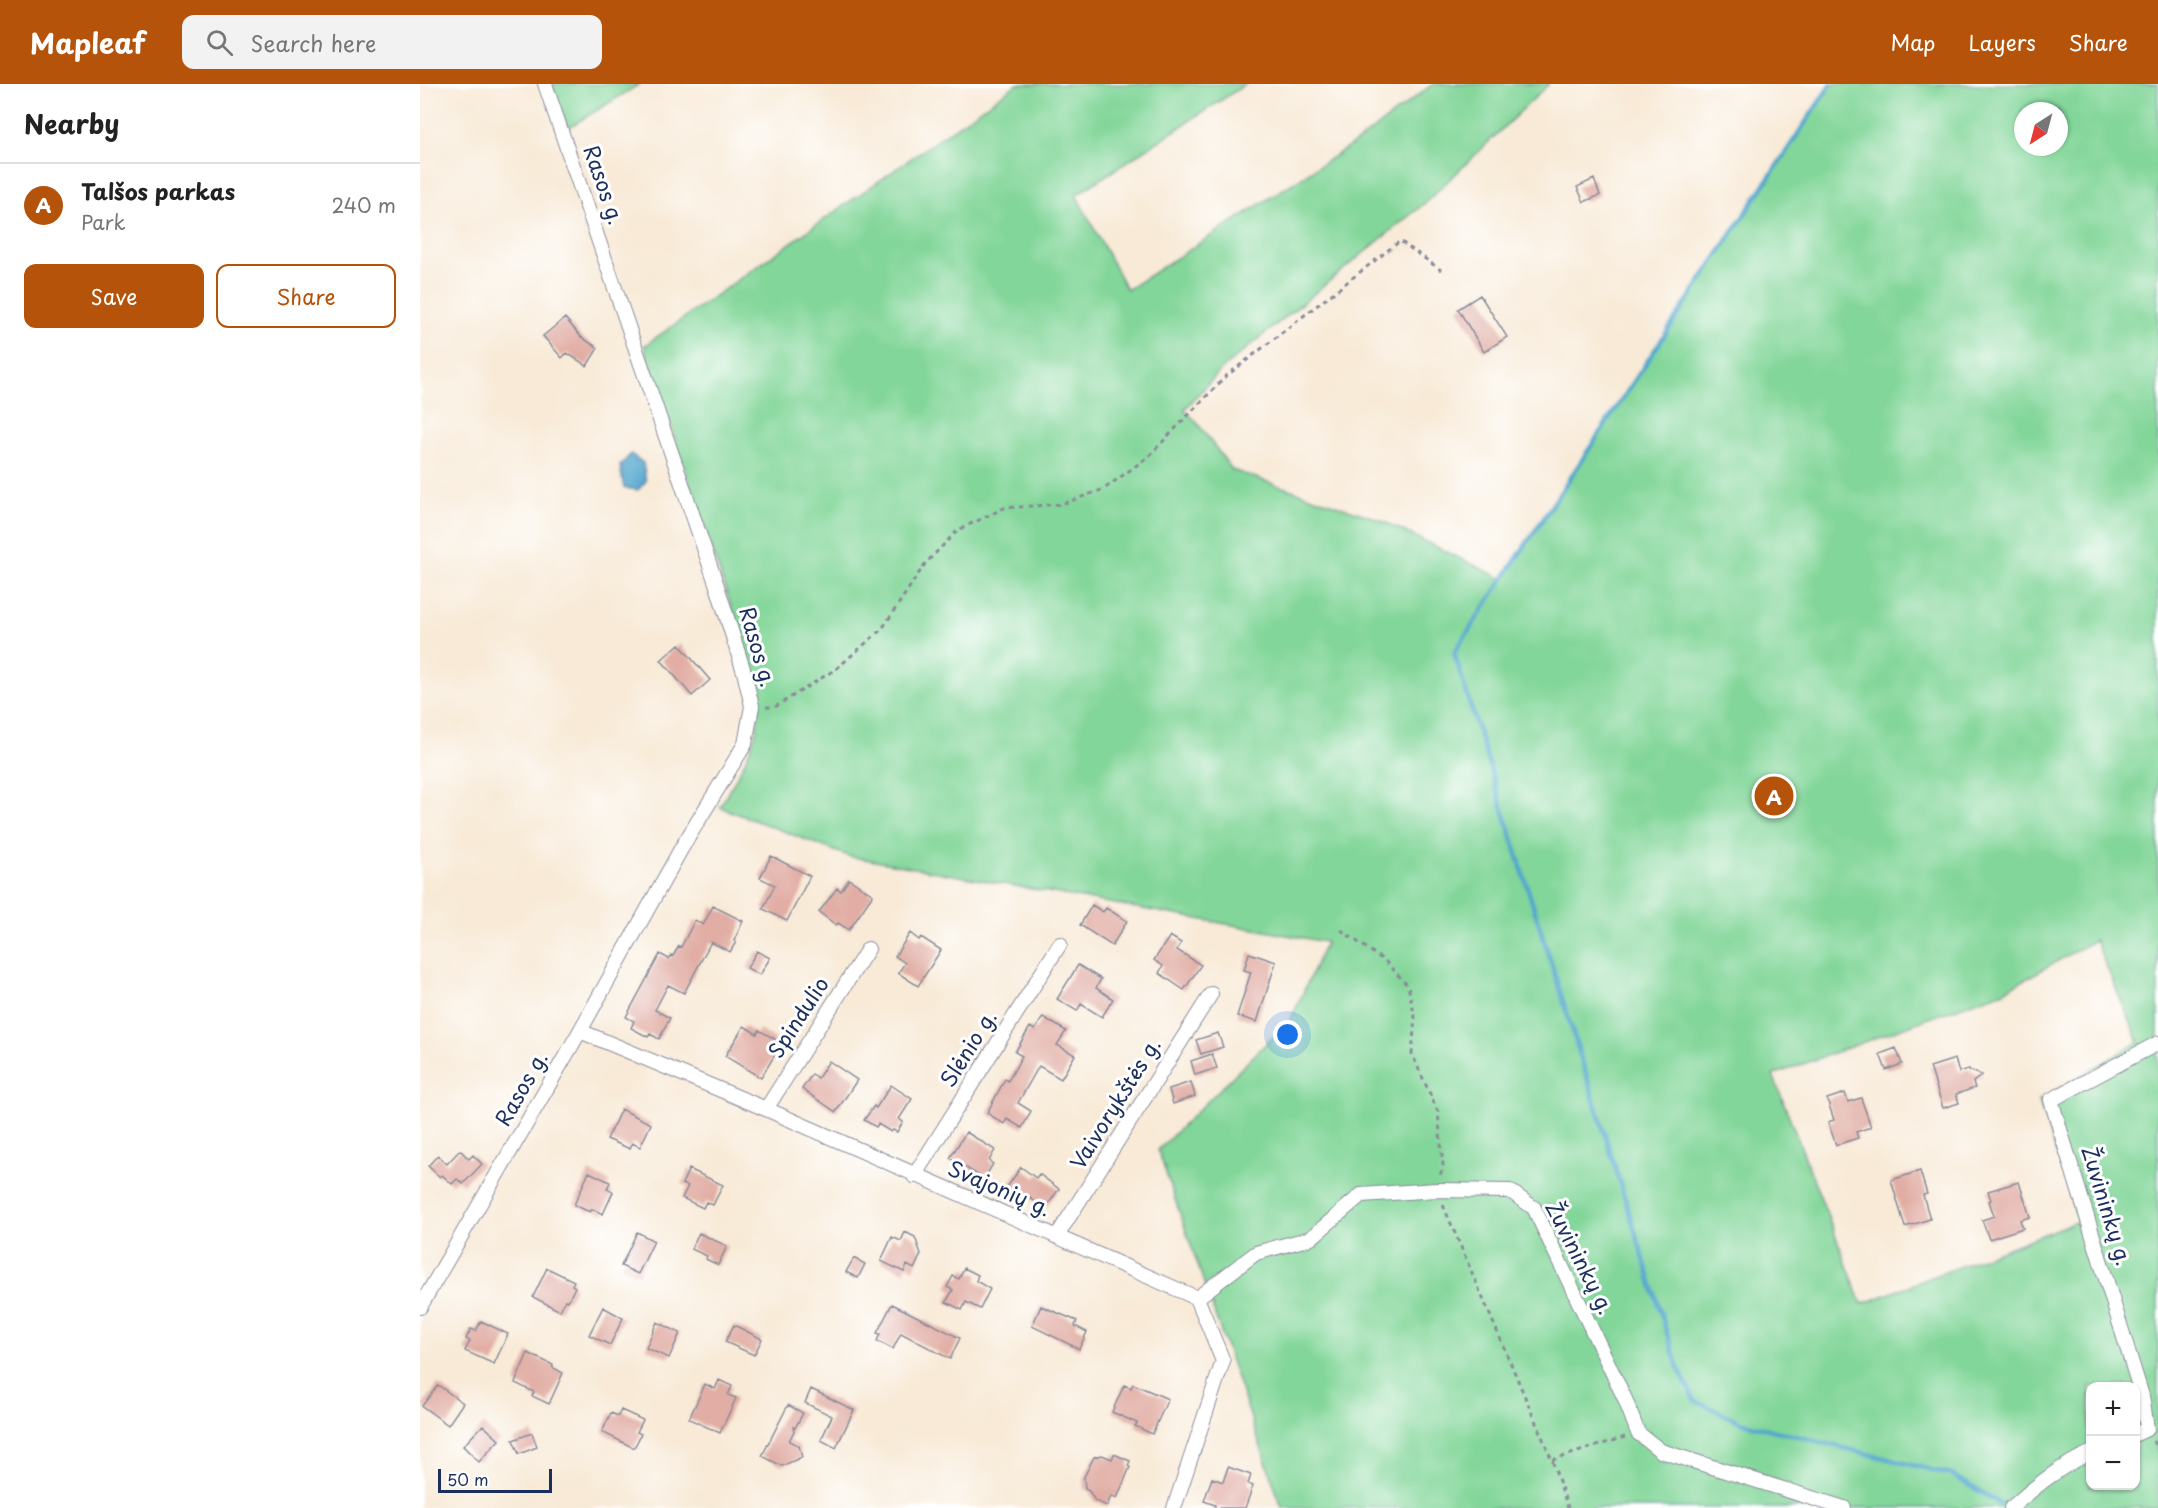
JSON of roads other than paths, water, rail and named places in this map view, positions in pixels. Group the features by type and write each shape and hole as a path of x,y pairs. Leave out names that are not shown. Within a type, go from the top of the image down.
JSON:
{"street":[{"name":"Rasos g.","path":"420,1307 580,1031 681,849 737,760 745,744 752,706 744,672 718,590 545,84"},
{"name":"Slėnio g.","path":"914,1176 1060,944"},
{"name":"Spindulio","path":"766,1109 868,949"},
{"name":"Vaivorykštės g.","path":"1057,1236 1211,994"},
{"name":"Svajonių g.","path":"580,1031 766,1109 914,1176 1197,1298"},
{"name":"Žuvininkų g.","path":"2138,1382 2051,1100 2158,1043"},
{"name":"Žuvininkų g.","path":"1197,1298 1256,1253 1311,1238 1361,1195 1437,1190 1510,1191 1534,1208 1625,1399 1638,1433 1661,1451 1844,1508"},
{"path":"1174,1508 1223,1361 1197,1298"},
{"name":"Žuvininkų g.","path":"2140,1389 2147,1429 2140,1432"},
{"path":"2012,1508 2044,1480 2086,1455"}],"water":[{"path":"631,454 643,463 646,481 638,490 624,488 620,466"}],"waterway":[{"path":"1831,84 1454,653 1678,1368 1695,1401 1744,1423 1952,1475 2001,1504"}],"place":[{"name":"Talšos parkas","path":"1774,796"}]}
